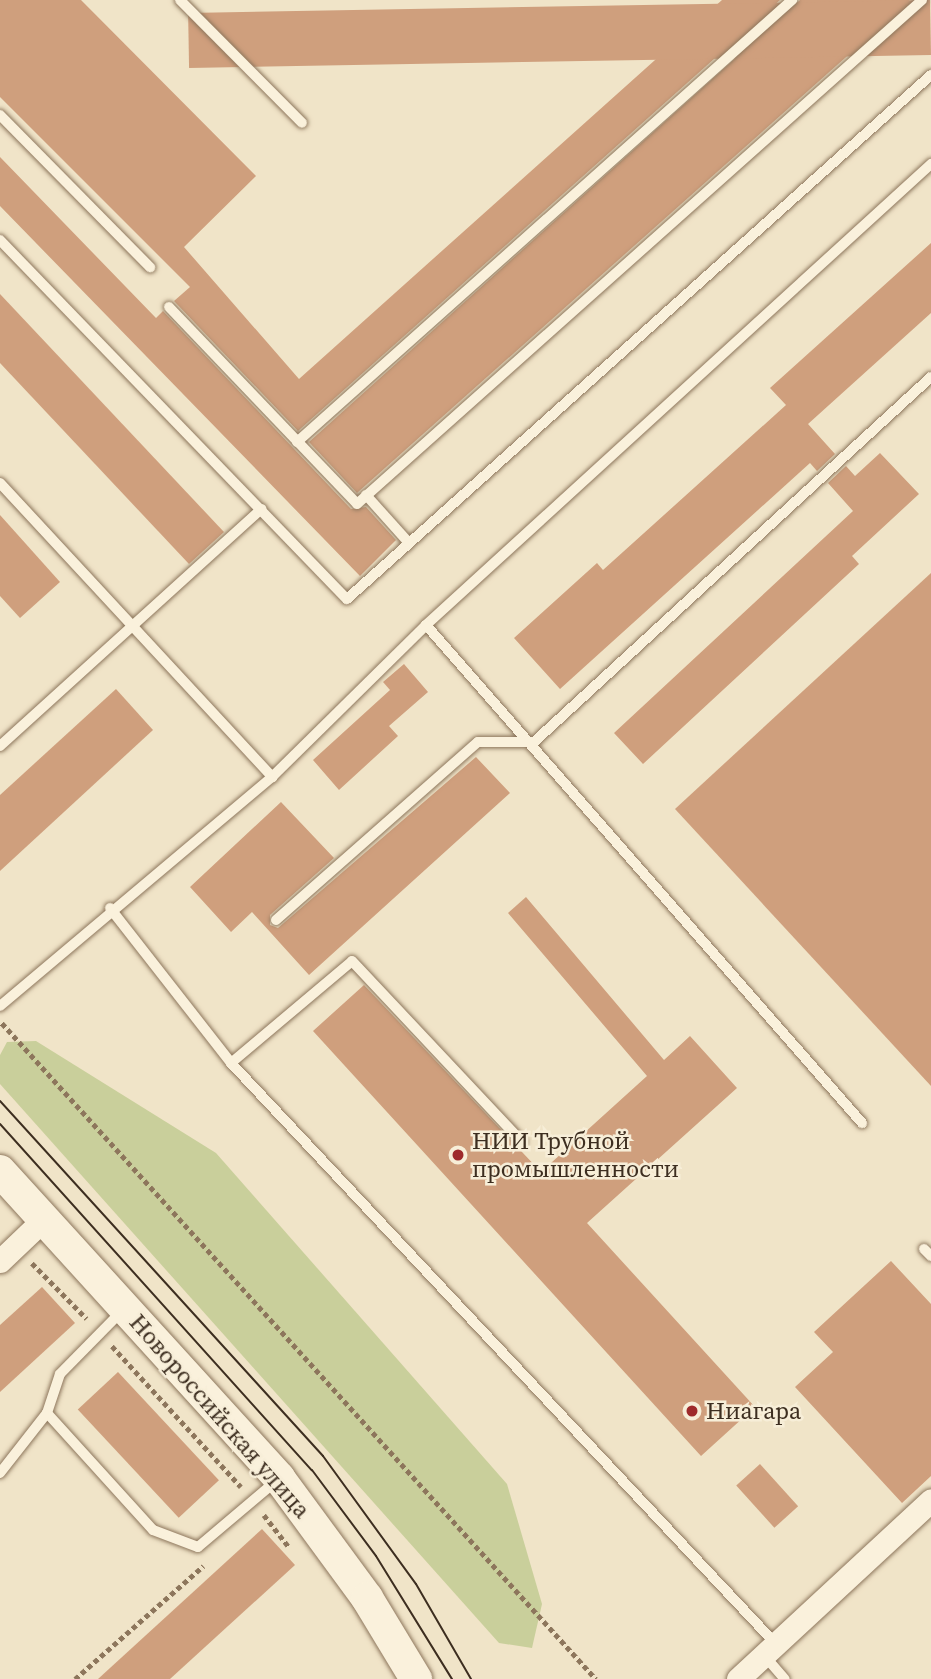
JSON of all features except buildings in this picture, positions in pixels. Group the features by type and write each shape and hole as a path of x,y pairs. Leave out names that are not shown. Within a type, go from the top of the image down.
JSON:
{"main road":[{"name":"Новороссийская улица","path":"0,1171 279,1478 367,1598 416,1679"}],"street":[{"path":"8,1253 44,1219"},
{"path":"738,1679 931,1500"}],"lane":[{"path":"180,0 302,123"},
{"path":"297,442 792,0"},
{"path":"169,307 356,504 922,0"},
{"path":"0,240 347,599 931,75"},
{"path":"0,115 150,267"},
{"path":"0,1006 110,908 272,777 426,625 931,164"},
{"path":"276,920 478,742 534,742 931,377"},
{"path":"0,483 272,777"},
{"path":"366,495 409,543"},
{"path":"0,746 261,509"},
{"path":"426,625 534,742 862,1123"},
{"path":"110,908 231,1063 769,1648 785,1679"},
{"path":"231,1063 352,961 522,1142"},
{"path":"0,1473 47,1413 60,1374 125,1308"},
{"path":"47,1413 153,1530 198,1548 255,1502 279,1478"}],"path":[{"path":"0,1021 596,1679"},
{"path":"8,1253 100,1333 255,1502 297,1558"},
{"path":"253,1523 263,1514"},
{"path":"75,1679 211,1559"}],"green space":[{"path":"36,1041 216,1153 507,1484 542,1604 532,1648 499,1643 0,1084 0,1055 7,1042"}],"tram line":[{"path":"0,1101 323,1456 416,1584 471,1679"},
{"path":"0,1124 312,1470 376,1556 452,1679"}],"place":[{"name":"НИИ Трубной промышленности","path":"458,1155"},
{"name":"Ниагара","path":"692,1411"}]}
